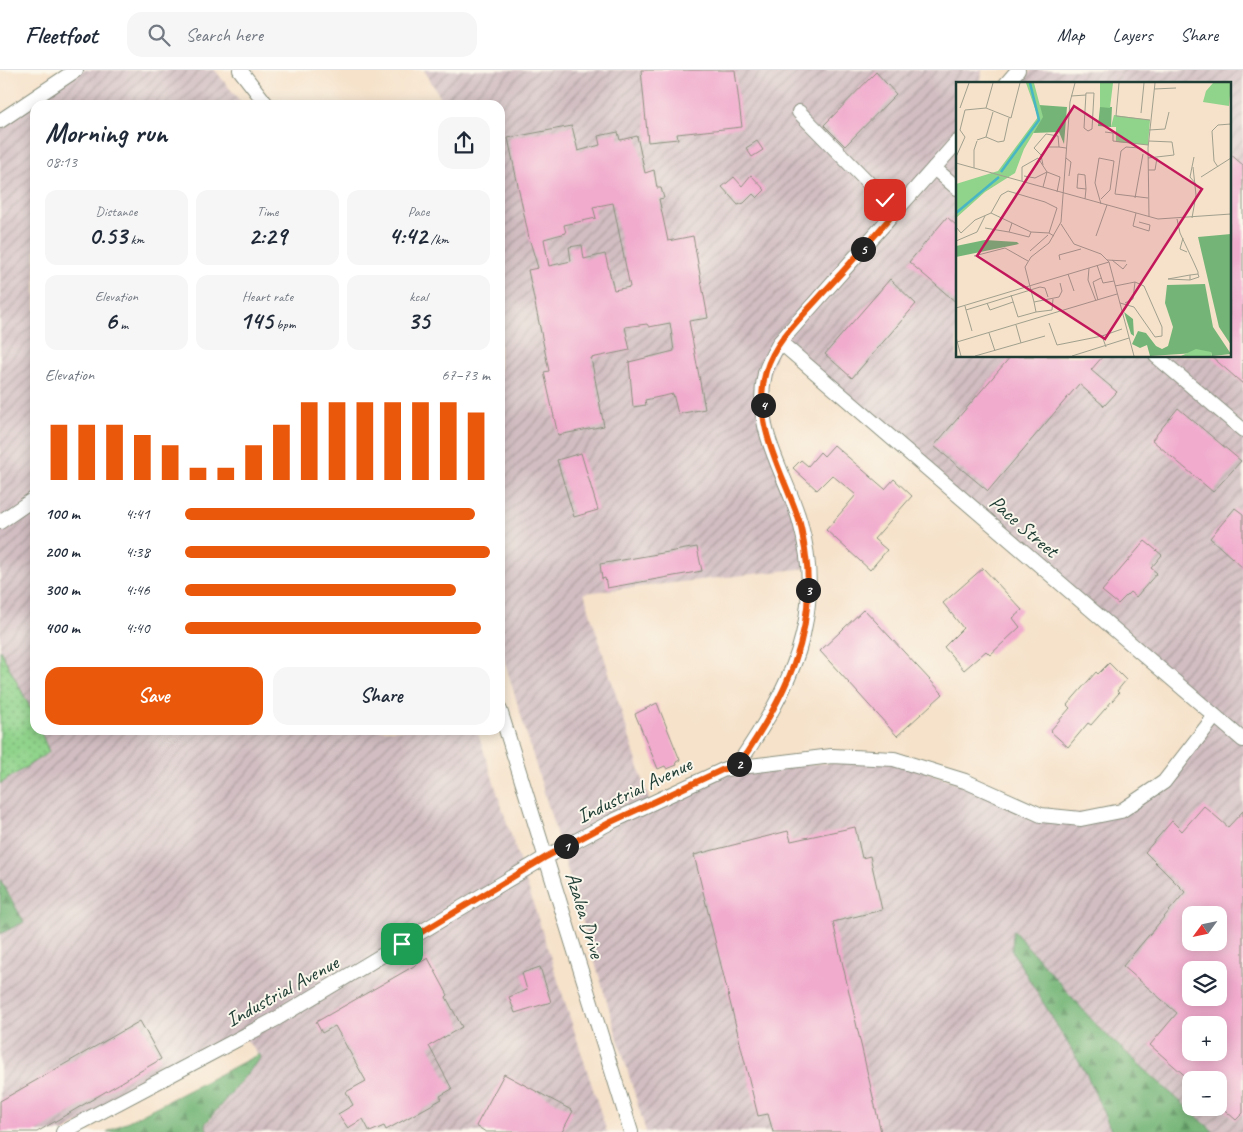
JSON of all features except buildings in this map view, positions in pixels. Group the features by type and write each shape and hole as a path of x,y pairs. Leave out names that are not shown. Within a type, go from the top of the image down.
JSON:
{"street":[{"path":"32,100 76,70"},
{"path":"240,70 262,100"},
{"path":"1008,82 1018,70"},
{"path":"0,122 30,101"},
{"path":"799,112 896,211"},
{"path":"738,766 769,719 795,666 808,613 808,568 800,521 770,447 763,419 762,396 766,371 780,342 956,143"},
{"path":"934,168 956,187"},
{"name":"Pace Street","path":"780,342 1243,740"},
{"path":"1158,358 1243,430"},
{"path":"0,522 30,501"},
{"name":"Industrial Avenue","path":"63,1132 276,1019 546,857 611,822 724,769 832,756 894,759 965,781 1041,815 1081,819 1121,812 1164,782 1215,716"},
{"name":"Azalea Drive","path":"505,726 631,1132"}],"shaded area":[{"path":"76,70 215,70 239,100 31,100"},
{"path":"424,70 982,70 981,82 956,82 956,358 1230,358 1230,82 1020,82 1032,70 1243,70 1243,1132 1214,1132 1196,1116 1227,1116 1227,1071 1182,1071 1182,1103 1099,1028 1082,1009 1087,1075 1112,1132 646,1132 505,663 505,100 442,100","holes":["780,342 1214,716 1164,782 1121,811 1041,815 894,759 725,769 650,803 584,593 808,568 762,396"]},
{"path":"30,101 30,709 0,650 0,121"},
{"path":"42,735 479,735 607,1132 208,1132 205,1125 260,1057 243,1036 63,1132 0,1132 0,934 24,921 0,879 0,784 49,752"}],"green space":[{"path":"0,650 30,707 30,735 42,735 49,752 0,784"},
{"path":"0,879 24,922 0,934"},
{"path":"1013,930 1099,1028 1182,1103 1182,1116 1196,1116 1214,1132 1112,1132 1087,1075 1012,951"},
{"path":"259,1054 261,1057 205,1124 208,1132 107,1132"}],"route":[{"path":"402,944 546,857 611,822 724,769 738,766 769,719 795,666 808,613 808,568 800,521 770,447 763,419 762,396 766,371 780,342 896,211 885,200"}]}
